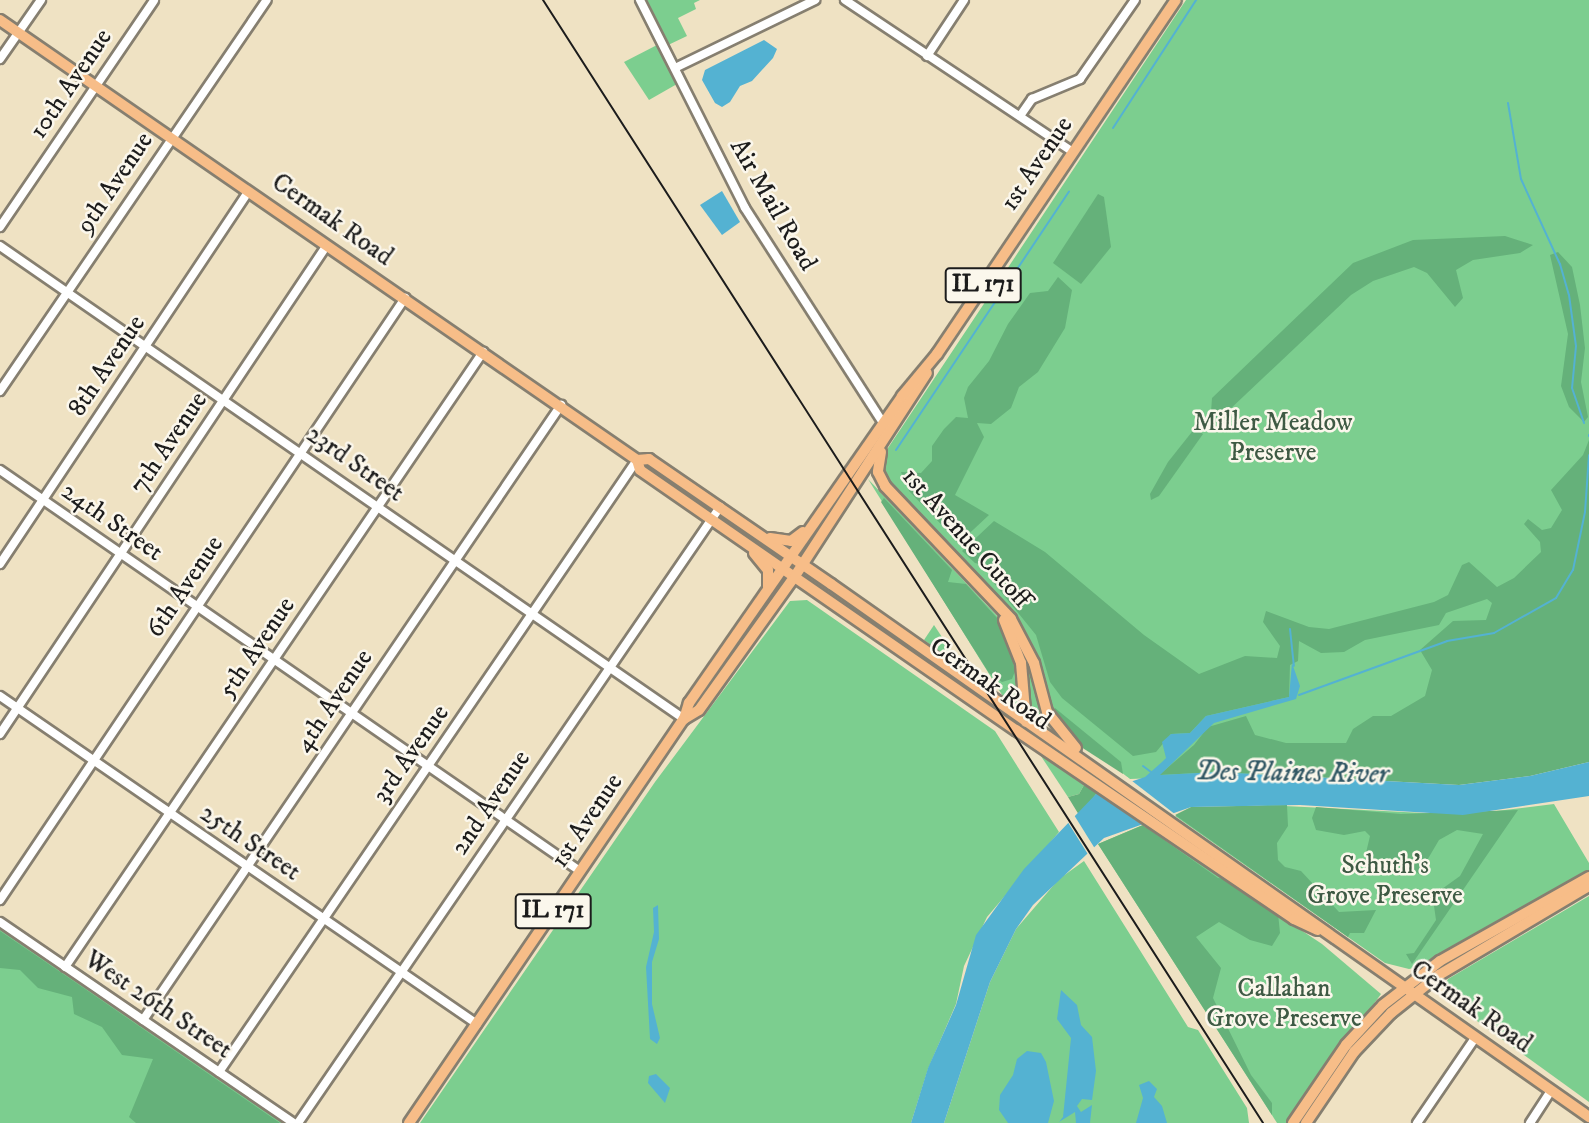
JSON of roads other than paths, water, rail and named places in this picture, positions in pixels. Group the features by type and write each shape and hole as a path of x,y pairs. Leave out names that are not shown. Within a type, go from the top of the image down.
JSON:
{"main road":[{"name":"1st Avenue","path":"684,719 699,710 803,565 883,446 937,354 1176,0"},
{"name":"Cermak Road","path":"0,20 561,405 637,460 640,470 1155,826 1294,919 1327,934"},
{"name":"1st Avenue","path":"409,1123 684,719 689,703 865,450 881,420 937,354"},
{"name":"1st Avenue Cutoff","path":"883,446 878,467 882,481 1011,619 1034,663 1047,712 1092,765"},
{"name":"1st Avenue Cutoff","path":"865,450 868,468 878,486 1005,622 1021,663 1026,719 1039,746"},
{"name":"Cermak Road","path":"637,460 649,459 720,507 1300,910 1327,934 1408,992 1589,1116"},
{"path":"759,534 791,541 817,518"},
{"path":"745,543 768,570 768,590"},
{"path":"779,598 796,589 817,592"},
{"path":"1293,1123 1346,1045 1440,961 1589,877"},
{"path":"1306,1123 1360,1046 1408,992 1589,886"}],"street":[{"path":"0,59 40,0"},
{"name":"10th Avenue","path":"0,227 154,0"},
{"name":"9th Avenue","path":"0,391 267,0"},
{"name":"Air Mail Road","path":"640,0 745,208 881,420"},
{"path":"674,68 815,0"},
{"path":"845,0 1073,152"},
{"path":"927,56 964,0"},
{"path":"1020,116 1032,99 1080,79 1135,0"},
{"name":"8th Avenue","path":"0,565 249,191"},
{"name":"7th Avenue","path":"0,734 327,245"},
{"name":"23rd Street","path":"0,246 684,719"},
{"name":"6th Avenue","path":"0,900 405,298"},
{"name":"5th Avenue","path":"65,967 483,352"},
{"name":"4th Avenue","path":"143,1020 561,405"},
{"name":"3rd Avenue","path":"219,1072 637,460"},
{"name":"24th Street","path":"0,470 580,871"},
{"name":"2nd Avenue","path":"296,1123 720,507"},
{"name":"25th Street","path":"0,696 477,1024"},
{"name":"West 26th Street","path":"0,922 296,1123"},
{"path":"1417,1123 1475,1038"},
{"path":"1530,1123 1551,1091"}],"water":[{"path":"764,40 777,49 773,58 752,81 740,86 730,102 722,107 715,103 702,80 705,70"},
{"path":"722,191 740,222 722,235 700,205"},
{"path":"1292,663 1300,686 1296,699 1214,723 1160,775 1217,772 1459,785 1530,776 1589,762 1589,796 1463,815 1300,805 1191,807 1104,838 1033,905 1016,929 990,982 944,1123 911,1123 928,1068 956,1005 976,935 1024,869 1097,793 1145,777 1162,762 1166,758 1162,742 1171,734 1190,733 1206,716 1289,697"},
{"path":"658,905 659,939 652,962 652,1004 660,1038 657,1044 650,1039 646,967 654,932 653,908"},
{"path":"1061,990 1077,1005 1081,1025 1092,1037 1096,1071 1092,1100 1082,1099 1077,1106 1081,1112 1092,1105 1090,1123 1076,1123 1075,1112 1059,1122 1063,1117 1071,1038 1057,1019"},
{"path":"1027,1051 1041,1053 1046,1062 1054,1101 1048,1123 1008,1123 999,1110 1000,1095 1013,1075 1017,1059"},
{"path":"656,1074 670,1088 665,1103 648,1083 649,1076"},
{"path":"1149,1081 1157,1089 1154,1097 1162,1106 1167,1123 1136,1123 1143,1098 1139,1085"}],"waterway":[{"path":"1113,128 1196,0"},
{"path":"1508,103 1521,179 1560,264 1569,295 1576,346 1572,388 1584,423"},
{"path":"896,450 1069,192"},
{"path":"1299,695 1447,641 1494,633 1556,598 1573,570 1585,512 1589,455"},
{"path":"1290,629 1294,666"},
{"path":"1143,766 1151,772"}],"railway":[{"path":"543,0 1263,1123"}],"park label":[{"name":"Miller Meadow Preserve","path":"1273,438"},
{"name":"Schuth's Grove Preserve","path":"1385,881"},
{"name":"Callahan Grove Preserve","path":"1284,1004"}],"water label":[{"name":"Des Plaines River","path":"1292,773"}]}
